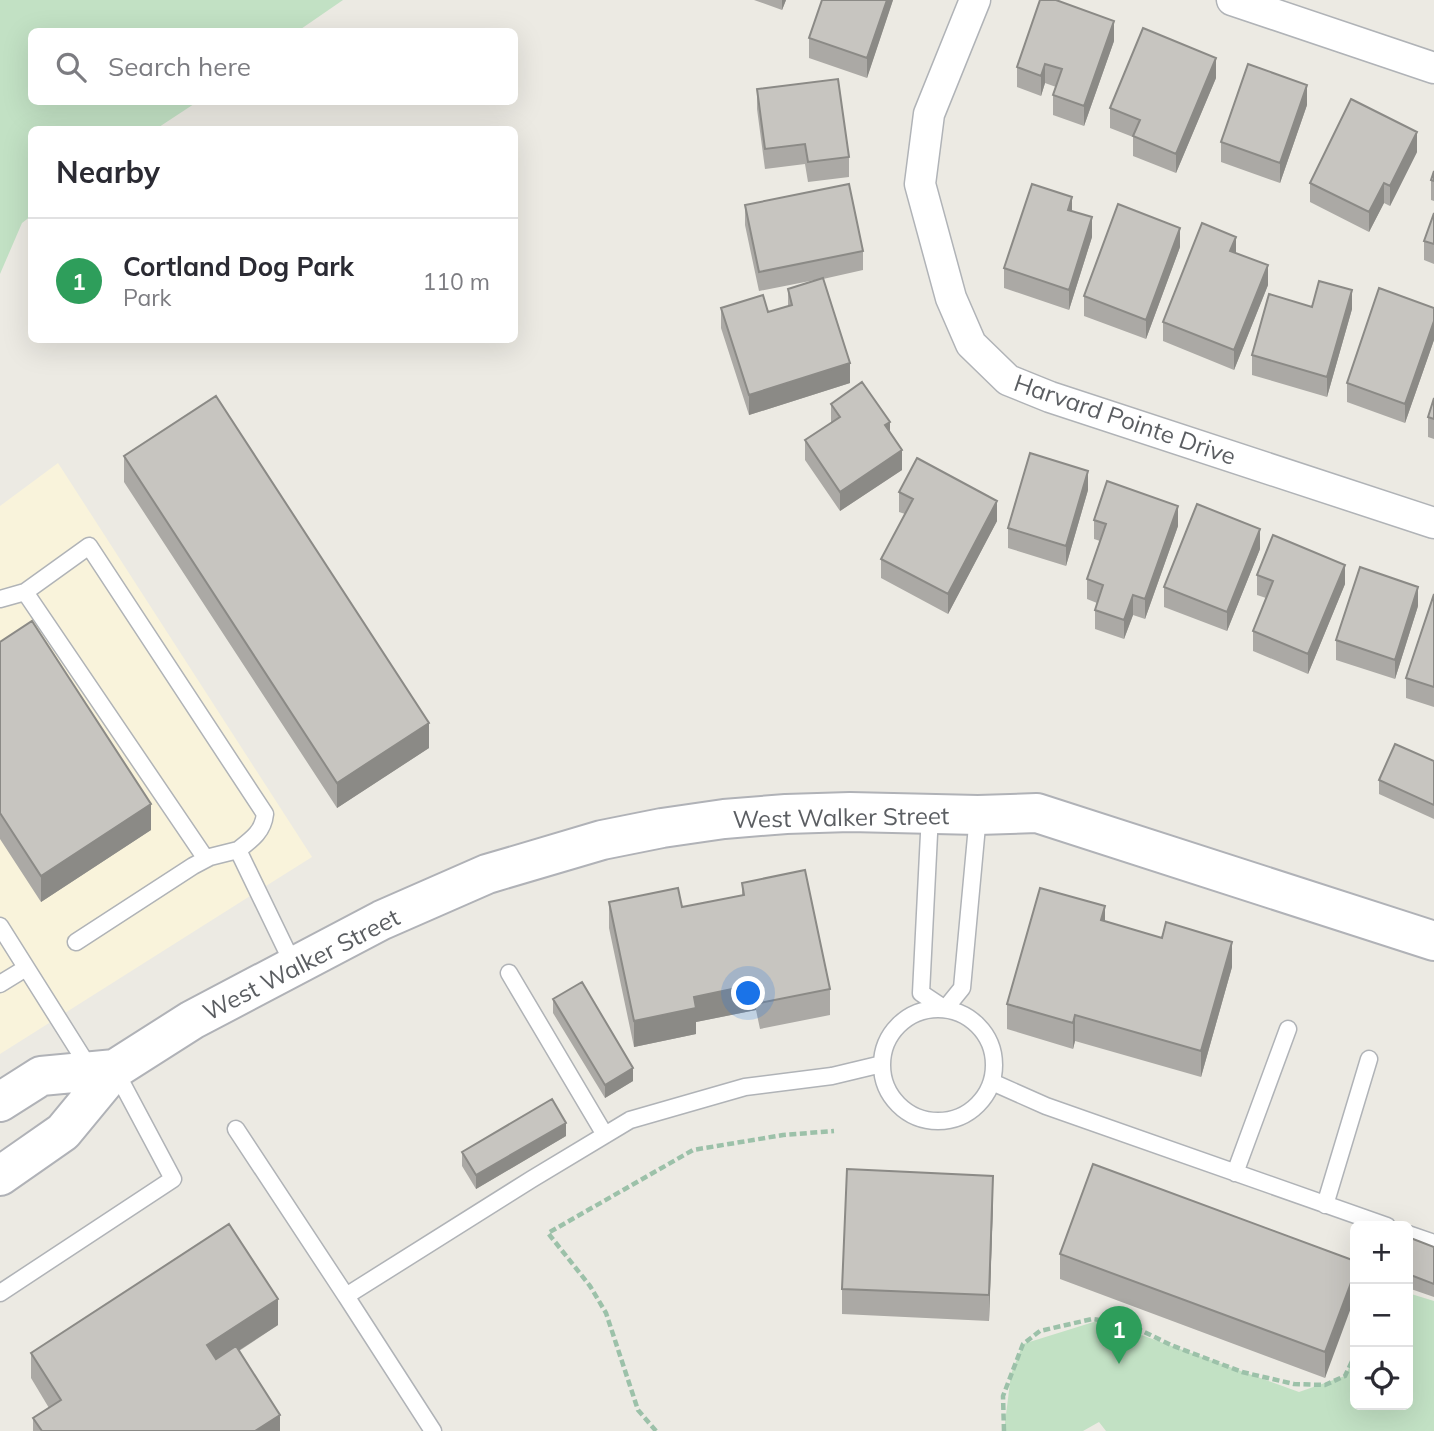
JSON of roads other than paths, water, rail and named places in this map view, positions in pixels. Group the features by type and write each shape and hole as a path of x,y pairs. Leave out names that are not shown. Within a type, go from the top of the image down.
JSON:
{"street":[{"name":"Harvard Pointe Drive","path":"975,0 929,114 920,184 951,298 971,344 1008,380 1050,397 1434,523"},
{"path":"1232,0 1434,68"},
{"name":"West Walker Street","path":"0,1102 41,1076 103,1070 382,920 487,874 602,840 724,819 849,812 978,815 1038,813 1434,941"},
{"name":"West Walker Street","path":"0,1176 63,1132 103,1070"}],"lane":[{"path":"0,599 25,592 89,546 265,814 264,823 257,835 238,850 206,859 76,942"},
{"path":"25,592 206,859"},
{"path":"930,814 921,992 945,1009"},
{"path":"945,1009 962,988 978,815"},
{"path":"238,850 294,966"},
{"path":"0,926 26,968 103,1070 173,1179 0,1293"},
{"path":"0,985 26,968"},
{"path":"509,973 605,1135"},
{"path":"945,1009 960,1013 975,1022 986,1034 993,1050 995,1066 992,1082 984,1098 971,1111 956,1119 938,1121 921,1119 904,1110 892,1098 884,1082 882,1064 885,1046 894,1029 909,1017 926,1010 945,1009"},
{"path":"1236,1173 1288,1029"},
{"path":"1325,1205 1369,1059"},
{"path":"346,1296 630,1120 745,1087 832,1076 882,1064"},
{"path":"992,1082 1046,1106 1372,1221"},
{"path":"236,1129 433,1431"},
{"path":"1413,1236 1434,1243"}],"place":[{"name":"Cortland Dog Park","path":"1119,1364"}]}
